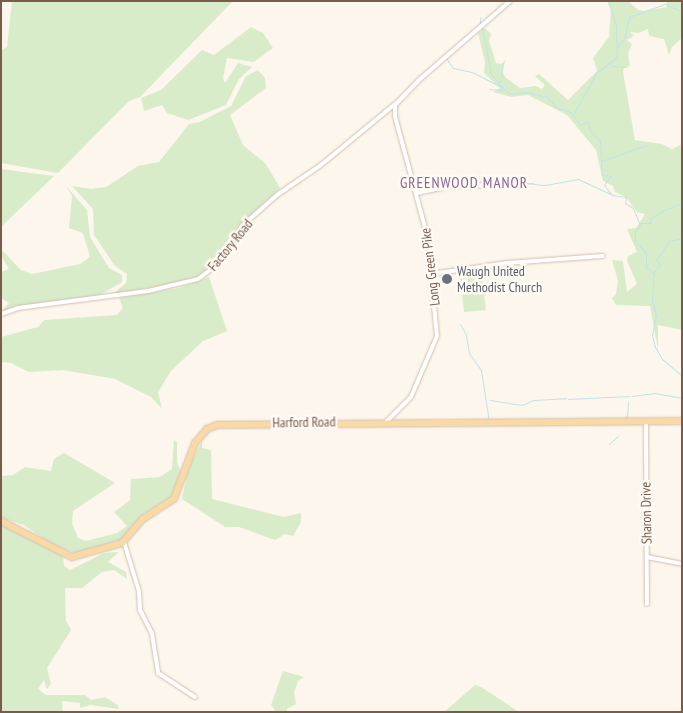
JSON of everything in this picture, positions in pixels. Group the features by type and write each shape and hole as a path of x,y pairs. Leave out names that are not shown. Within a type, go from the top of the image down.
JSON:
{"main road":[{"name":"Harford Road","path":"124,542 143,519 174,499 194,445 212,426 386,422 682,421"},
{"path":"1,521 72,557 124,542"}],"street":[{"path":"396,104 510,1"},
{"name":"Long Green Pike","path":"386,422 412,397 435,344 427,235 395,116 396,104"},
{"name":"Factory Road","path":"1,314 18,308 148,291 198,280 217,265 243,225 276,195 321,165 396,104"},
{"path":"417,193 450,186 492,185"},
{"path":"431,274 507,263 603,256"},
{"name":"Sharon Drive","path":"646,421 647,604"},
{"path":"124,542 139,591 140,610 152,634 158,673 195,697"},
{"path":"647,557 682,564"}],"green space":[{"path":"12,1 233,1 140,97 129,101 58,173 1,163 1,50 7,47"},
{"path":"607,1 628,1 638,10 644,11 667,7 666,1 682,1 682,38 672,47 669,55 664,39 649,36 648,29 638,33 630,32 634,36 627,40 632,44 628,54 630,66 624,68 623,72 635,140 662,144 672,149 682,144 682,330 658,325 658,350 650,306 616,305 612,298 616,294 618,281 612,260 623,261 627,292 637,284 627,261 628,256 637,252 627,229 636,228 645,214 637,212 626,197 615,192 613,186 603,181 596,150 567,115 528,95 511,97 493,92 500,88 484,73 485,62 478,33 485,28 491,34 489,41 496,63 501,64 506,60 502,70 505,77 520,88 536,86 542,89 545,85 535,76 539,74 568,100 597,71 593,58 609,37 611,9"},
{"path":"251,27 263,33 273,48 254,62 227,58 223,78 225,83 238,63 252,67 239,79 226,105 188,120 167,113 162,105 144,111 141,98 161,90 202,50 214,55"},
{"path":"258,70 265,78 266,88 230,115 243,145 266,164 280,188 232,234 216,262 202,274 188,281 113,294 126,283 127,274 115,266 94,235 93,209 72,186 91,189 106,187 138,166 159,162 189,124 200,122 231,106 246,76"},
{"path":"1,169 54,176 1,227"},
{"path":"66,186 87,210 90,237 109,268 122,275 122,282 100,295 17,306 1,312 9,303 1,298 1,272 9,269 1,256 1,249 21,270 32,274 80,264 90,257 83,233 69,228 72,196"},
{"path":"481,270 486,310 464,312 460,274"},
{"path":"209,277 227,331 203,341 171,371 158,392 162,409 151,397 115,379 63,370 29,372 11,363 1,362 1,337 38,327 44,320 117,315 123,308 119,298 179,288"},
{"path":"174,440 177,442 177,462 181,472 172,497 143,514 123,539 75,553 51,544 24,525 1,518 1,476 13,475 25,467 51,471 54,459 64,453 115,483 73,511 72,523 78,538 86,541 117,533 127,526 114,512 130,500 131,479 160,477 172,469"},
{"path":"202,441 202,448 211,450 212,499 284,517 301,513 301,522 293,536 285,534 275,540 239,527 225,527 182,499 188,469"},
{"path":"1,523 63,555 64,566 70,570 104,553 119,552 108,562 126,572 127,579 114,570 102,572 82,588 65,588 66,621 71,630 47,668 51,684 47,689 44,680 38,689 46,695 85,695 91,700 105,697 118,705 119,709 90,705 80,708 80,703 62,701 63,712 1,712"},
{"path":"283,671 304,677 298,681 294,693 296,704 287,709 287,712 276,712 271,705"},
{"path":"475,685 481,687 519,712 444,712"}],"waterway":[{"path":"573,115 596,73 617,57 616,25 608,1"},
{"path":"617,47 625,37 629,17 665,4 682,12"},
{"path":"490,16 496,9"},
{"path":"480,17 480,23"},
{"path":"480,24 485,20"},
{"path":"482,28 491,74 505,90 511,94 526,92 547,97 557,108 570,112 580,125 588,122 590,131 600,141 602,175 611,176 604,185 611,194"},
{"path":"446,58 453,68 472,72 502,87"},
{"path":"609,62 612,66 626,67"},
{"path":"500,82 503,63"},
{"path":"489,89 504,90"},
{"path":"602,161 646,145"},
{"path":"511,181 545,185 578,179 612,195 626,197 625,203 633,208 640,225 635,232 635,241 646,253 646,267 654,274"},
{"path":"463,182 479,181"},
{"path":"481,181 492,182"},
{"path":"494,182 509,181"},
{"path":"452,184 459,183"},
{"path":"523,184 533,183"},
{"path":"640,223 650,223 650,219 664,210 682,203"},
{"path":"682,238 669,241 656,260 660,265 654,271 652,301 656,315 652,335 655,347 662,359 682,376"},
{"path":"460,324 466,335 469,353 481,370 488,415 488,419 482,420"},
{"path":"631,396 654,393 682,398"},
{"path":"568,399 629,396"},
{"path":"490,400 522,405 533,400 566,398"},
{"path":"623,419 627,417 628,402"},
{"path":"609,444 618,436"}],"place":[{"name":"Waugh United Methodist Church","path":"447,279"}],"district":[{"name":"GREENWOOD MANOR","path":"464,183"}]}
